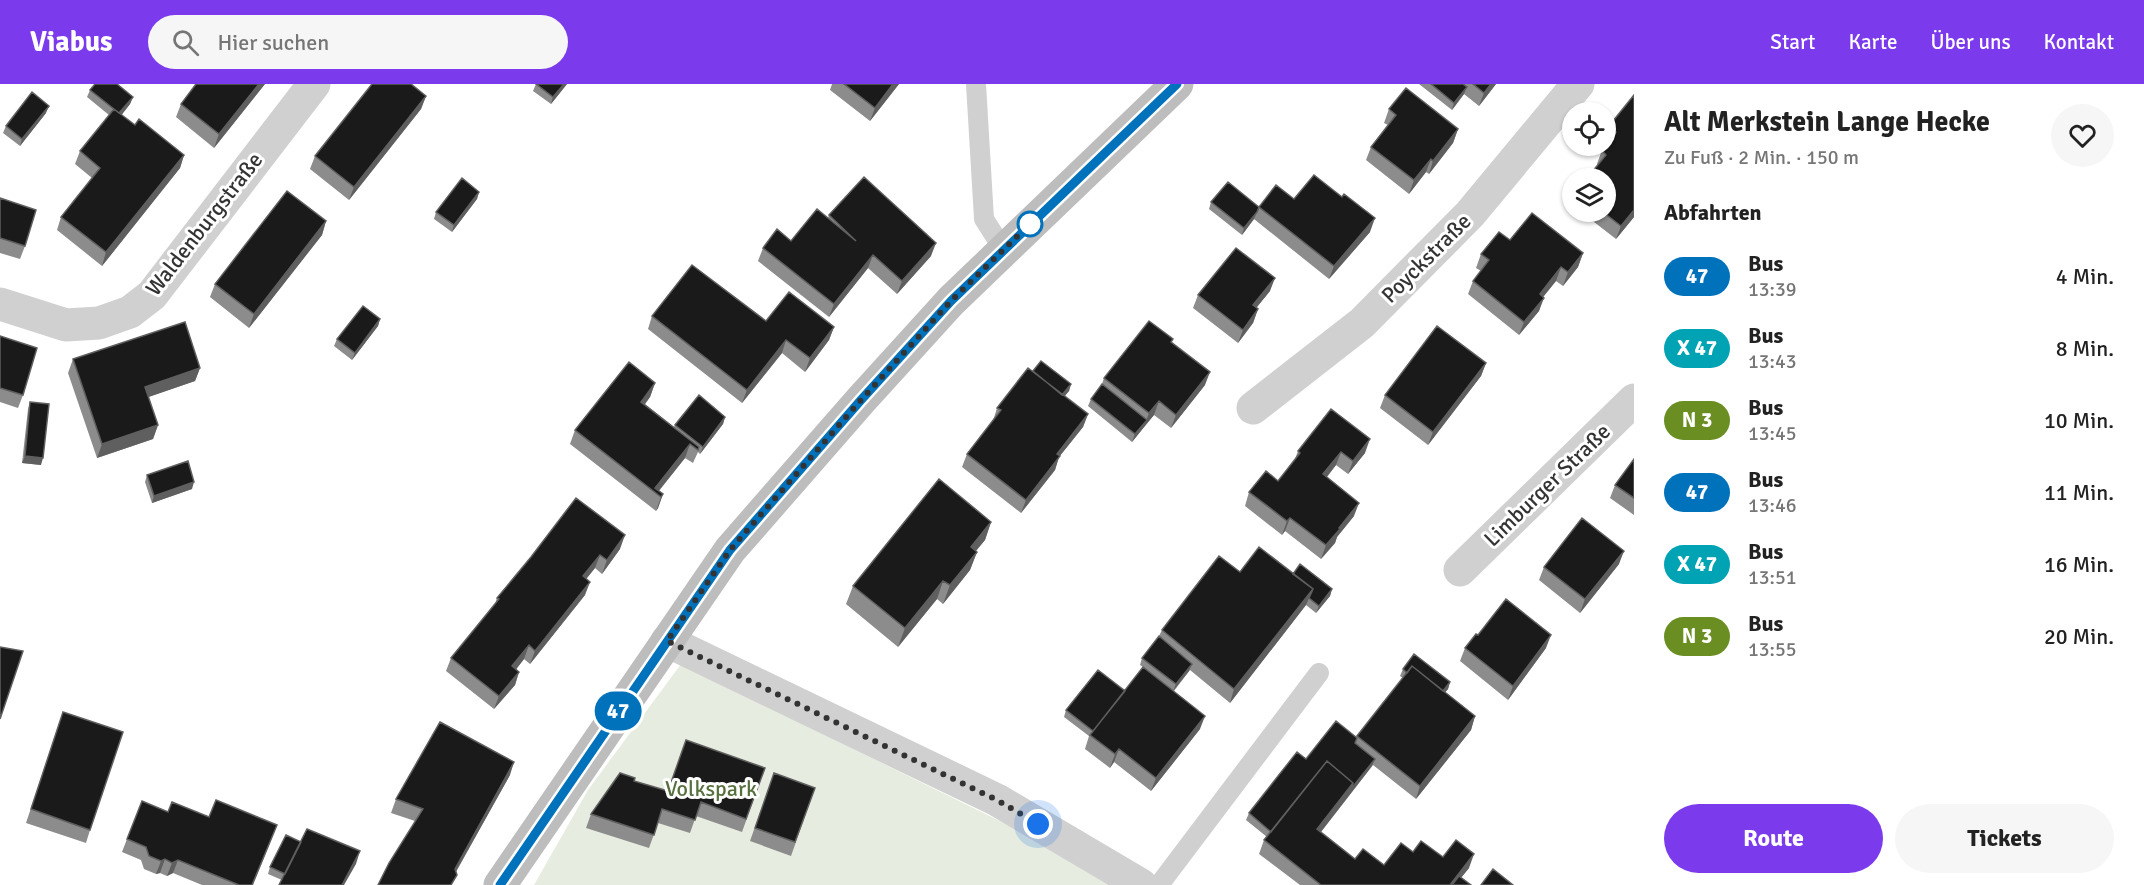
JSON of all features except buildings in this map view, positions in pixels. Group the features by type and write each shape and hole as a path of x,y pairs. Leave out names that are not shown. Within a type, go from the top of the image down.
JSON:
{"main road":[{"path":"500,885 730,550 951,301 1177,84"}],"street":[{"name":"Waldenburgstraße","path":"0,304 66,325 99,323 130,312 152,295 314,84"},
{"name":"Poyckstraße","path":"1253,408 1362,323 1470,214 1578,84"},
{"name":"Limburger Straße","path":"1460,570 1634,400"},
{"path":"667,641 997,800 1141,885"}],"lane":[{"path":"976,84 984,219 1003,249"},
{"path":"1159,885 1318,673"}],"green space":[{"name":"Volkspark","path":"681,664 1034,838 1111,885 534,885 588,790"}],"bus line":[{"name":"47","path":"500,885 564,788 730,550 951,301 1177,84"}],"route":[{"path":"1030,224 1035,219 951,301 730,550 667,641 997,800 1038,824"}]}
